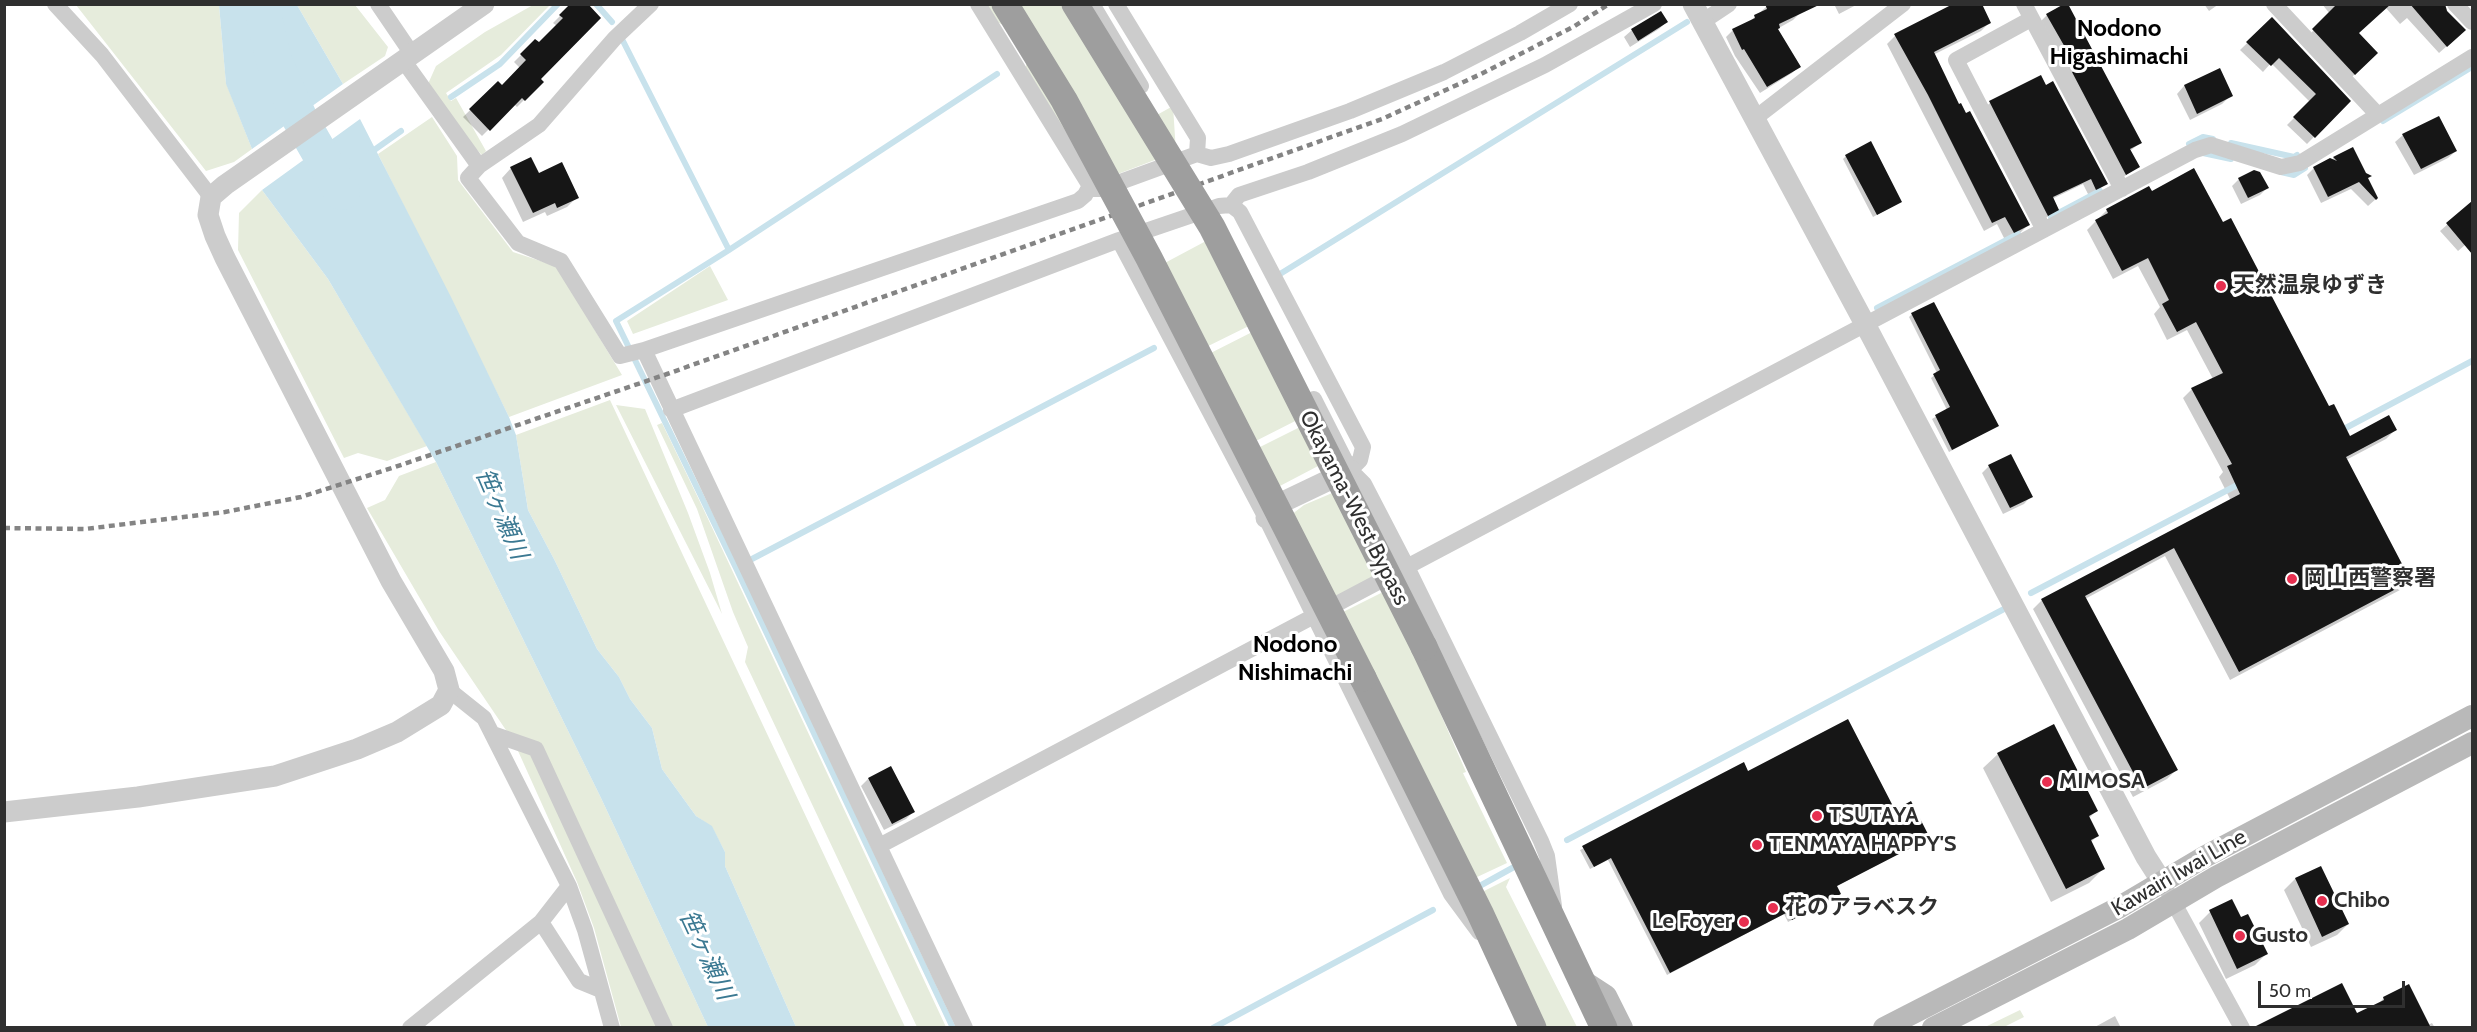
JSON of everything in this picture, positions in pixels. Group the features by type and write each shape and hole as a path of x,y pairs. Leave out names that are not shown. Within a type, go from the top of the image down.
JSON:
{"highway":[{"path":"1005,4 1064,100 1149,258 1363,678 1504,964 1528,1021"},
{"name":"Okayama-West Bypass","path":"1075,4 1212,227 1424,647 1604,1028"}],"main road":[{"name":"Kawairi Iwai Line","path":"1884,1028 2118,908 2206,856 2472,716"},
{"name":"Kawairi Iwai Line","path":"1933,1028 2128,929 2234,868 2472,743"},
{"path":"1583,981 1606,996 1622,1028"}],"street":[{"path":"55,4 102,55 218,191"},
{"path":"69,4 102,55"},
{"path":"378,4 403,60 479,166"},
{"path":"484,4 218,191 208,215 214,236 391,581 444,671 449,690 484,718 569,886 585,930 612,1028"},
{"path":"651,4 615,38 539,125 479,166 468,178 518,243 561,261 620,356 1078,201 1090,186"},
{"path":"978,4 1094,189 1101,189 1197,154 1211,158 1229,154 1350,111 1444,72 1570,4"},
{"path":"1092,4 1158,114"},
{"path":"1116,4 1198,138 1197,154"},
{"path":"671,410 1119,240 1208,209 1231,205 1239,195 1308,172 1402,134 1545,65 1654,4"},
{"path":"1729,4 1698,13 2146,856 2174,902 2242,1028"},
{"path":"1754,119 1903,4"},
{"path":"2274,4 2378,115"},
{"path":"2455,4 2472,22"},
{"path":"2044,230 1956,60 2027,12 2122,189"},
{"path":"881,845 2195,150 2211,145 2281,167 2300,163 2472,57"},
{"path":"1231,205 1240,212 1256,241 1363,447 1360,460 1350,470 1286,501 1266,518"},
{"path":"1119,240 1316,616 1451,894 1504,964"},
{"path":"1244,262 1350,470 1364,484 1407,567 1541,841 1550,870 1557,928"},
{"path":"636,352 671,410 881,845 966,1028"},
{"path":"4,812 138,797 275,776 357,749 397,732 441,705 449,690"},
{"path":"493,734 536,749 665,1028"},
{"path":"410,1028 541,922 569,886"},
{"path":"541,922 579,981 601,990"}],"green space":[{"path":"76,5 219,5 226,83 252,149 234,162 206,171"},
{"path":"297,5 355,5 388,47 385,56 343,84"},
{"path":"533,5 550,5 501,55 446,93 451,101 456,98 486,151 482,155 465,138 428,84 436,66 485,32"},
{"path":"986,5 1086,5 1155,116 1173,106 1176,152 1102,180 1067,137 1026,72 1026,59 1007,27 997,22"},
{"path":"432,117 457,156 458,180 513,252 556,266 622,375 509,417 378,154"},
{"path":"262,190 328,279 427,446 387,461 358,453 344,458 238,250 239,213"},
{"path":"1221,233 1265,318 1188,356 1191,363 1268,324 1333,450 1320,465 1278,487 1264,503 1192,367 1146,273","holes":["1313,412 1316,419 1240,457 1238,450"]},
{"path":"710,266 728,300 633,334 627,321"},
{"path":"610,400 905,1027 796,1027 725,866 725,852 712,827 696,816 662,769 652,728 630,699 619,677 597,649 528,510 516,435"},
{"path":"616,405 645,409 688,513 722,614"},
{"path":"662,423 946,1027 917,1027 745,662 748,647 733,612 697,509 657,425"},
{"path":"436,462 601,798 708,1027 621,1027 594,928 577,882 514,742 439,631 367,508 385,500 399,476"},
{"path":"1337,491 1393,568 1320,604 1291,515 1304,505"},
{"path":"1383,592 1421,669 1466,772 1463,773 1507,863 1475,878 1343,612"},
{"path":"1510,878 1506,887 1577,1027 1545,1027 1482,892"},
{"path":"2020,1010 2024,1017 2004,1027 1985,1027"}],"water":[{"path":"219,5 297,5 343,84 252,149 226,84"},
{"path":"360,119 509,417 516,435 528,510 597,649 619,677 630,699 652,728 662,769 696,816 712,826 725,852 725,866 796,1027 708,1027 601,798 436,462 328,279 262,190"}],"building":[{"path":"570,4 588,4 601,18 541,79 544,82 525,101 522,98 490,131 469,109 498,81 502,85 526,60 520,54 535,39 539,42 563,18 559,15"},
{"path":"1765,4 1821,4 1779,24 1778,29 1801,67 1767,87 1744,49 1742,50 1732,29 1755,18 1754,15 1767,9"},
{"path":"1953,4 1982,4 1991,23 1934,52 1959,104 1961,103 1966,113 1970,111 2030,225 2014,233 2005,217 1992,223 1928,95 1894,34"},
{"path":"2068,4 2142,143 2130,149 2140,167 2126,175 2072,72 2078,70 2046,14"},
{"path":"2337,4 2391,4 2359,33 2378,53 2355,75 2312,29"},
{"path":"2410,4 2445,4 2447,11 2466,30 2447,47"},
{"path":"1661,11 1668,22 1638,41 1631,29"},
{"path":"2272,17 2351,101 2315,138 2293,117 2316,94 2279,58 2271,66 2246,42"},
{"path":"2220,68 2233,96 2197,114 2184,85"},
{"path":"2041,75 2046,85 2053,81 2108,184 2096,190 2091,179 2053,197 2059,210 2048,216 1989,101"},
{"path":"2439,116 2457,151 2421,169 2402,134"},
{"path":"1871,141 1902,202 1877,215 1845,155"},
{"path":"2353,147 2366,173 2372,176 2368,178 2378,198 2376,200 2359,182 2328,197 2313,167 2330,158 2337,161 2333,157"},
{"path":"531,157 539,173 562,162 579,198 557,208 555,203 533,213 510,167"},
{"path":"2194,168 2223,222 2231,218 2329,406 2334,404 2350,436 2389,415 2397,430 2346,457 2411,581 2239,672 2174,548 2085,596 2178,770 2142,789 2041,599 2240,494 2227,466 2232,464 2191,388 2223,373 2196,322 2177,332 2162,304 2169,300 2148,258 2122,271 2095,220 2108,213 2106,209 2149,186 2152,191"},
{"path":"2254,170 2260,172 2269,188 2248,198 2238,178"},
{"path":"2472,201 2472,254 2446,223"},
{"path":"1934,302 1999,426 1952,450 1935,415 1950,407 1933,374 1940,370 1911,313"},
{"path":"2011,454 2033,497 2010,508 1988,465"},
{"path":"1848,719 1895,810 1911,801 1930,838 1837,886 1841,894 1792,920 1788,912 1670,973 1611,858 1594,867 1582,846 1744,762 1748,771"},
{"name":"MIMOSA","path":"2054,724 2098,811 2089,816 2099,836 2091,840 2105,869 2066,889 1997,753"},
{"path":"891,766 915,812 892,824 868,778"},
{"name":"Chibo","path":"2321,866 2349,924 2322,937 2295,878"},
{"name":"Gusto","path":"2232,899 2241,917 2248,914 2268,954 2237,969 2209,910"},
{"path":"2342,983 2357,1013 2409,984 2431,1028 2252,1028"}],"waterway":[{"name":"笹ヶ瀬川","path":"261,4 274,61 299,117 342,192"},
{"path":"451,97 500,64 558,4"},
{"path":"596,4 612,22"},
{"path":"1280,274 1687,22"},
{"path":"623,41 729,250"},
{"path":"2383,121 2472,67"},
{"path":"953,1028 736,568 616,321 729,250 997,74"},
{"path":"370,153 401,131"},
{"path":"2189,144 2203,137 2213,139"},
{"path":"2231,143 2294,157 2297,155"},
{"path":"2203,153 2231,159"},
{"path":"2281,172 2294,175 2305,168"},
{"path":"2051,217 2100,191"},
{"path":"1877,308 2018,234"},
{"path":"752,559 1154,348"},
{"path":"2340,431 2472,361"},
{"path":"2031,593 2241,483"},
{"path":"1567,840 2004,609"},
{"path":"1476,888 1514,867"},
{"path":"1213,1028 1433,910"}],"railway":[{"path":"4,528 85,529 225,512 301,497 395,467 667,374 1382,119 1481,74 1573,27 1609,4"}],"place":[{"name":"天然温泉ゆずき","path":"2221,286"},
{"name":"岡山西警察署","path":"2292,579"},
{"name":"MIMOSA","path":"2047,782"},
{"name":"TSUTAYA","path":"1817,816"},
{"name":"TENMAYA HAPPY'S","path":"1757,845"},
{"name":"Chibo","path":"2322,901"},
{"name":"花のアラベスク","path":"1773,908"},
{"name":"Le Foyer","path":"1744,922"},
{"name":"Gusto","path":"2240,936"}],"district":[{"name":"Nodono Higashimachi","path":"2119,43"},
{"name":"Nodono Nishimachi","path":"1295,659"}]}
